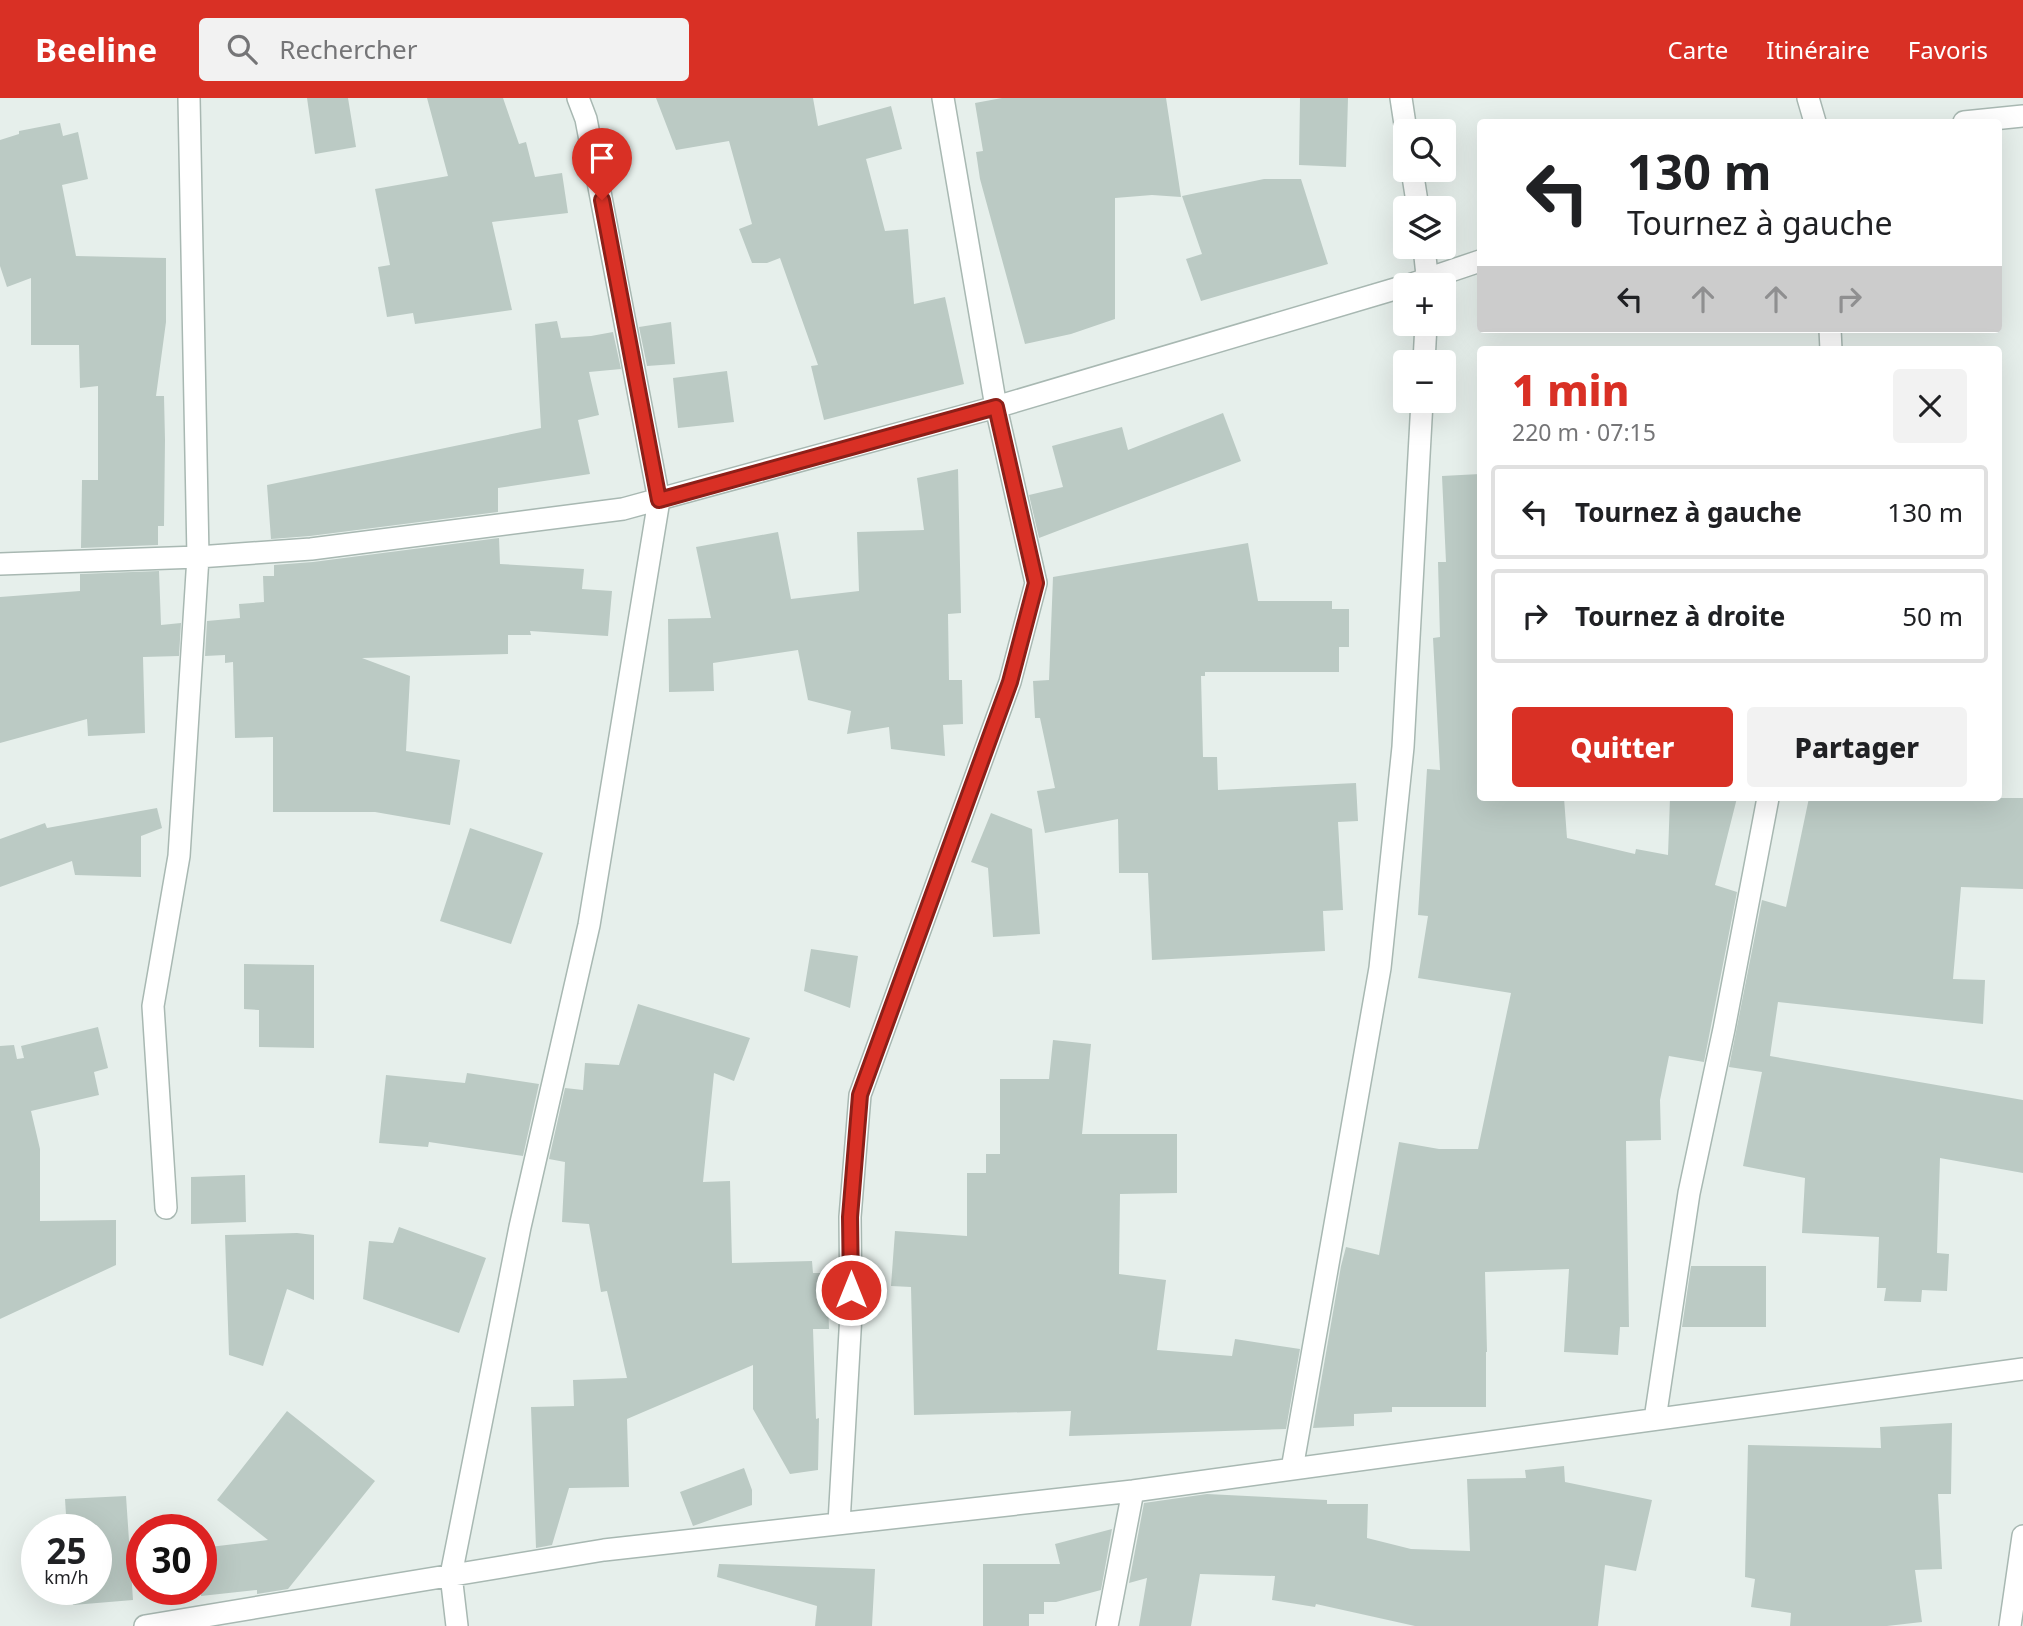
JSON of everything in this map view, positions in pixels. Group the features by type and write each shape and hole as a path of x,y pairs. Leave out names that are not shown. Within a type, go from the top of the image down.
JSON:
{"street":[{"path":"166,1208 153,1006 179,856 198,558 190,98"},
{"path":"457,1626 451,1575 520,1227 589,925 659,500 586,119 578,98"},
{"path":"839,1523 851,1314 850,1217 860,1095 1010,682 1036,583 996,407 943,98"},
{"path":"1401,98 1404,119"},
{"path":"1808,98 1814,119"},
{"path":"1994,119 2023,116"},
{"path":"1448,273 1477,262"},
{"path":"0,564 198,558 338,545 623,509 996,407 1393,291"},
{"path":"1292,1469 1380,968 1404,747 1421,413"},
{"path":"1656,1419 1689,1193 1767,801"},
{"path":"145,1626 604,1550 1133,1491 2023,1369"},
{"path":"1107,1626 1133,1491"},
{"path":"2010,1626 2023,1536"}],"building":[{"path":"307,98 348,98 356,147 315,154"},
{"path":"427,98 503,98 519,144 526,142 535,177 562,173 568,213 492,222 512,310 415,324 413,313 387,317 378,267 390,265 375,189 448,176"},
{"path":"656,98 813,98 818,126 891,106 902,149 866,159 885,231 908,229 914,304 945,297 964,384 824,420 811,366 818,365 780,258 767,263 752,263 739,229 752,224 729,141 676,150"},
{"path":"1002,98 1166,98 1181,197 1152,195 1115,198 1115,319 1071,334 1025,344 980,179 976,152 983,151 975,103"},
{"path":"1300,98 1348,98 1346,167 1299,165"},
{"path":"60,123 63,136 78,132 88,179 62,185 76,256 166,258 166,322 156,396 164,396 165,440 164,526 158,526 158,545 81,548 82,480 98,480 98,386 80,388 79,345 31,345 31,278 7,287 0,266 0,140 19,134 19,131"},
{"path":"1264,179 1301,179 1328,264 1201,301 1186,259 1202,254 1182,196"},
{"path":"557,321 561,338 613,332 621,369 589,372 599,415 578,420 590,474 498,488 498,512 271,539 267,485 541,428 535,324"},
{"path":"671,322 675,364 647,366 639,327"},
{"path":"727,371 734,422 678,428 673,378"},
{"path":"1223,413 1241,461 1039,538 1029,495 1063,487 1052,446 1122,427 1128,450"},
{"path":"958,469 961,613 948,614 949,680 962,680 963,724 943,725 945,756 891,749 889,727 847,734 851,711 808,700 798,650 713,663 714,691 669,692 668,619 711,618 696,547 778,532 791,599 859,591 857,532 924,530 917,478"},
{"path":"1477,474 1477,801 1564,801 1567,838 1635,854 1636,849 1668,855 1670,801 1736,801 1715,885 1737,892 1704,1062 1669,1056 1660,1100 1661,1140 1626,1141 1629,1327 1620,1327 1618,1355 1564,1352 1569,1269 1485,1272 1486,1407 1392,1407 1392,1412 1354,1414 1354,1426 1313,1428 1346,1247 1379,1255 1399,1142 1439,1149 1478,1149 1511,993 1418,978 1428,916 1418,915 1427,769 1440,770 1433,638 1440,637 1438,562 1446,562 1442,476"},
{"path":"499,538 500,564 584,569 582,589 612,591 608,636 530,631 531,635 508,635 508,654 362,658 410,676 406,751 460,760 450,825 375,812 273,812 273,737 235,738 233,662 225,663 225,655 205,656 207,621 240,618 239,604 264,602 263,576 274,576 274,565"},
{"path":"1248,543 1258,601 1332,601 1332,609 1349,609 1349,647 1339,647 1339,672 1205,672 1205,676 1201,676 1203,757 1217,757 1218,790 1356,783 1358,821 1338,822 1343,910 1323,911 1325,951 1152,960 1148,873 1119,873 1118,819 1045,833 1037,791 1055,788 1040,718 1035,718 1033,681 1049,680 1053,577"},
{"path":"159,571 161,625 181,623 179,656 143,657 145,733 88,736 87,719 0,743 0,597 80,591 80,574"},
{"path":"2002,798 2023,798 2023,889 1961,887 1953,979 1985,980 1983,1024 1778,1002 1770,1056 2023,1100 2023,1173 1940,1158 1937,1253 1949,1254 1947,1291 1922,1290 1921,1302 1884,1301 1886,1288 1877,1288 1879,1237 1802,1233 1805,1178 1743,1166 1762,1072 1729,1067 1762,900 1786,907 1808,801 2002,801"},
{"path":"157,808 162,828 141,836 141,877 75,875 72,861 0,887 0,839 45,823 47,828"},
{"path":"991,813 1032,829 1040,934 993,937 988,868 971,862"},
{"path":"470,828 543,853 511,944 440,921"},
{"path":"811,949 858,956 850,1008 804,991"},
{"path":"244,964 314,965 314,1048 259,1047 259,1010 244,1009"},
{"path":"638,1004 750,1038 734,1081 714,1073 703,1182 730,1181 732,1263 812,1261 813,1273 827,1273 829,1329 813,1329 816,1419 819,1418 818,1470 790,1474 753,1409 753,1365 627,1419 629,1487 569,1488 552,1545 536,1548 531,1407 574,1406 573,1380 627,1378 607,1291 601,1292 589,1224 562,1222 565,1162 549,1159 565,1088 583,1090 585,1063 619,1065"},
{"path":"98,1027 108,1068 94,1072 99,1095 31,1111 40,1149 40,1221 116,1220 116,1265 0,1319 0,1046 14,1045 17,1059 24,1058 21,1046"},
{"path":"1053,1040 1091,1044 1082,1134 1177,1134 1177,1193 1120,1194 1119,1274 1166,1280 1157,1350 1232,1356 1235,1339 1300,1349 1286,1429 1069,1436 1071,1411 914,1415 911,1287 891,1286 895,1231 967,1236 967,1173 986,1173 986,1154 1000,1154 1000,1079 1049,1079"},
{"path":"467,1073 539,1084 523,1156 429,1142 428,1147 379,1143 386,1075 465,1083"},
{"path":"245,1175 246,1222 191,1224 191,1177"},
{"path":"399,1227 486,1258 459,1333 363,1299 369,1241 393,1243"},
{"path":"225,1235 314,1235 314,1300 287,1289 263,1366 229,1355"},
{"path":"1691,1266 1766,1266 1766,1327 1682,1327"},
{"path":"287,1411 375,1481 288,1589 257,1594 257,1590 217,1594 217,1546 268,1540 217,1500"},
{"path":"1952,1423 1951,1494 1938,1494 1942,1569 1915,1570 1922,1622 1887,1626 1790,1626 1791,1613 1751,1607 1755,1579 1745,1577 1748,1445 1881,1448 1880,1427"},
{"path":"1564,1466 1565,1482 1652,1500 1636,1571 1605,1565 1598,1626 1415,1626 1316,1604 1315,1607 1272,1600 1275,1576 1200,1574 1191,1626 1139,1626 1147,1578 1129,1583 1144,1503 1207,1494 1327,1500 1327,1504 1368,1504 1367,1538 1411,1549 1470,1551 1467,1479 1526,1478 1525,1470"},
{"path":"744,1468 752,1490 752,1505 693,1526 680,1492"},
{"path":"126,1496 126,1601 112,1602 112,1514 66,1514 65,1499"},
{"path":"1112,1529 1101,1590 1056,1602 1044,1602 1044,1614 1029,1614 1029,1626 983,1626 983,1564 1060,1564 1055,1544"},
{"path":"719,1564 875,1569 872,1626 815,1626 817,1606 717,1577"}],"route":[{"path":"602,200 659,500 996,407 1002,432 1036,583 1010,682 860,1095 850,1217 851,1290"}]}
